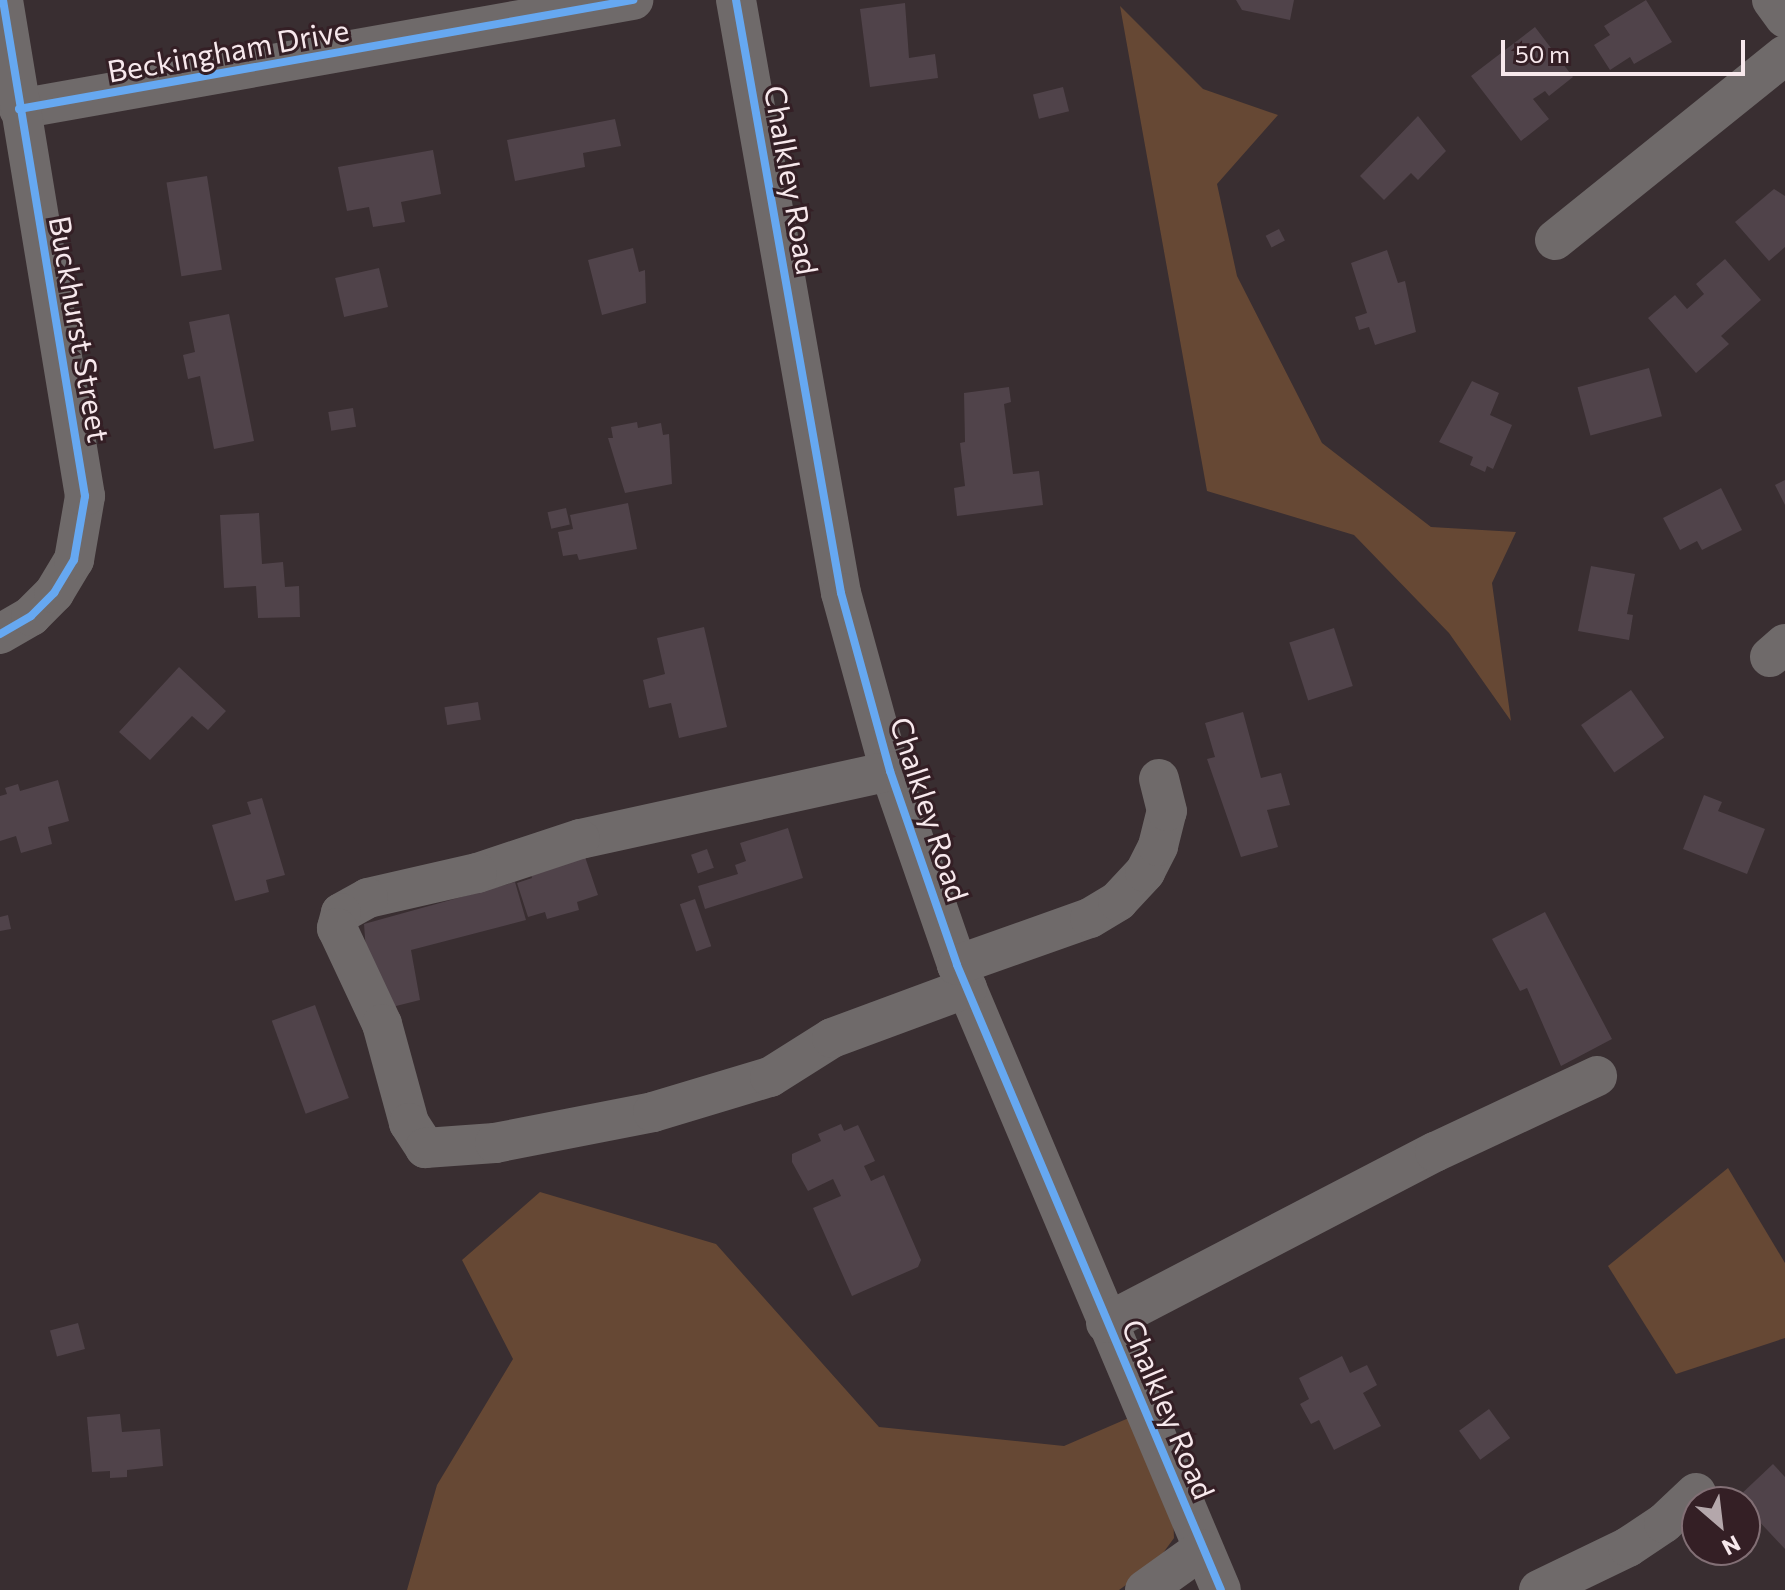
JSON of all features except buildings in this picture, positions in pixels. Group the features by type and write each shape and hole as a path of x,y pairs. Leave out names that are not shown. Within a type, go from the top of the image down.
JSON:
{"street":[{"name":"Buckhurst Street","path":"0,634 31,616 54,593 74,560 85,496 3,0"},
{"name":"Beckingham Drive","path":"19,109 633,0"},
{"name":"Chalkley Road","path":"736,0 841,593 890,771 962,977 1221,1590"},
{"path":"1772,0 1785,18"},
{"path":"1555,240 1785,55"},
{"path":"890,771 580,839 477,873 368,898 341,913 337,928 382,1024 409,1123 425,1148 495,1143 653,1112 770,1077 832,1038 1090,918 1118,901 1145,872 1158,846 1167,811 1159,779"},
{"path":"1106,1323 1435,1152 1597,1076"},
{"path":"1539,1590 1628,1547 1664,1523 1681,1507"},
{"path":"1145,1590 1202,1549"}],"shaded area":[{"path":"1120,6 1203,89 1278,115 1217,184 1237,276 1322,443 1431,527 1516,532 1492,583 1511,721 1449,633 1354,535 1207,491"},
{"path":"1728,1168 1785,1263 1785,1338 1676,1374 1608,1266"},
{"path":"540,1192 716,1244 879,1427 1064,1446 1131,1417 1173,1514 1174,1538 1155,1564 1119,1590 407,1590 437,1485 513,1359 462,1260"}],"cycle path":[{"path":"0,634 31,616 54,593 74,560 85,496 3,0"},
{"path":"19,109 633,0"},
{"path":"736,0 841,593 890,771 957,965 1221,1590"}]}
